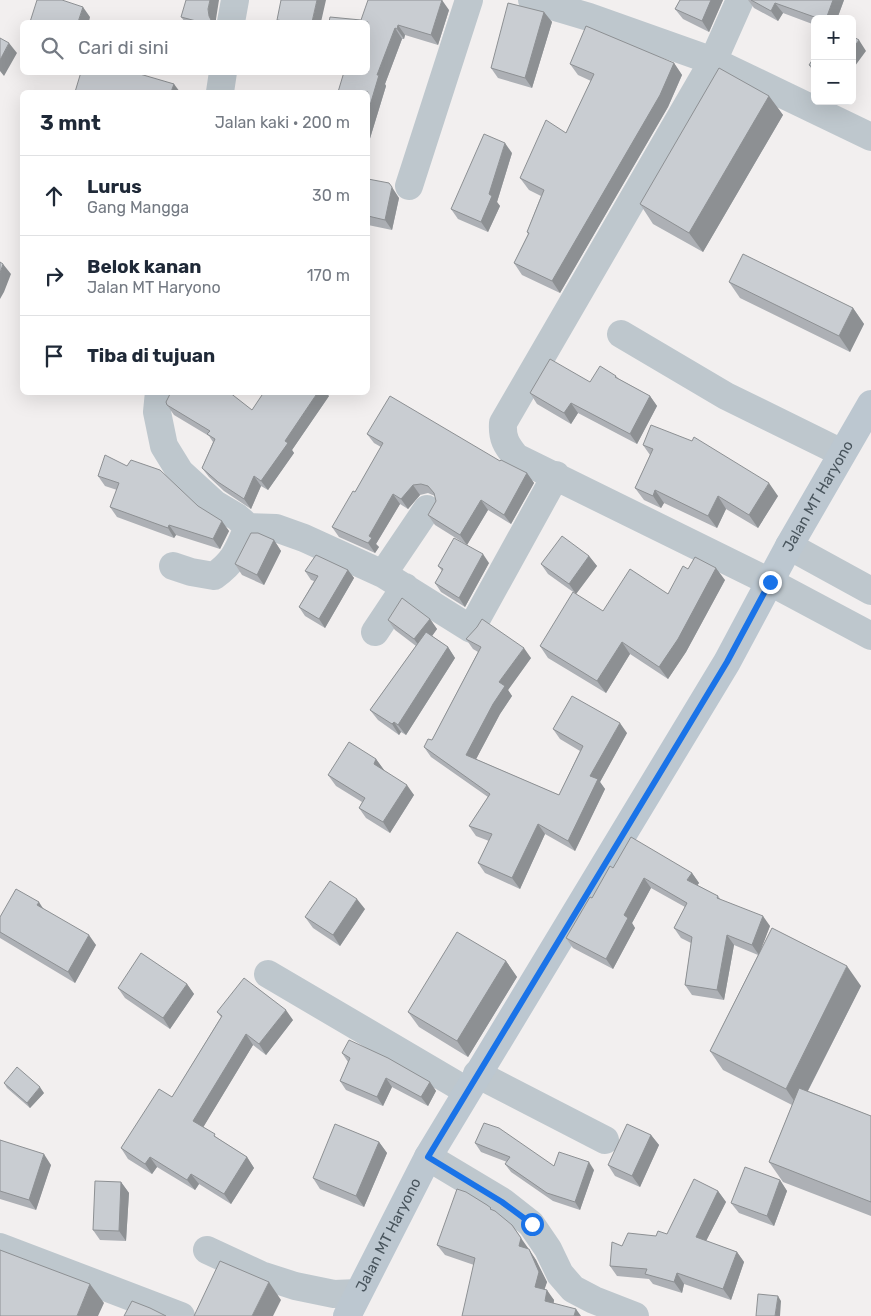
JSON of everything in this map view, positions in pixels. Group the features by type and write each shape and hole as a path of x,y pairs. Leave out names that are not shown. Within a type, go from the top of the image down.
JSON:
{"main road":[{"name":"Jalan MT Haryono","path":"353,1304 428,1157 727,662 789,546 871,404"}],"street":[{"path":"231,20 235,0"},
{"path":"409,186 469,0"},
{"path":"532,0 589,17 713,61 871,137"},
{"path":"740,0 713,61 503,423 502,434 506,445 516,457 556,475 770,582 871,636"},
{"path":"220,90 223,75"},
{"path":"621,334 726,396 842,453"},
{"path":"159,395 157,412 164,446 180,472 197,490 215,504 237,517 248,527 276,528 304,538 394,580 471,629 556,475"},
{"path":"375,632 394,580 427,509"},
{"path":"173,566 191,572 214,576 228,566 236,554 248,527"},
{"path":"789,546 871,591"},
{"path":"268,974 472,1082 605,1140"},
{"path":"428,1157 502,1202 532,1224 548,1248 560,1274 573,1289 594,1300 635,1316"},
{"path":"0,1247 181,1316"},
{"path":"208,1250 261,1275 295,1286 334,1294 353,1304"}],"building":[{"path":"37,0 62,0 83,7 79,20 31,20"},
{"path":"186,0 210,0 208,9 211,20 192,20 181,17"},
{"path":"281,0 317,0 312,20 277,20"},
{"path":"368,0 442,0 431,35 398,25 397,29 395,28 377,75 379,75 370,105 370,90 339,90 343,75 370,75 370,20 361,20"},
{"path":"680,0 711,0 702,21 675,9"},
{"path":"751,0 833,0 827,15 811,16 775,3 771,11"},
{"path":"508,3 544,12 525,78 491,68"},
{"path":"330,17 361,20 329,20"},
{"path":"586,26 674,63 660,95 552,281 514,263 529,233 527,232 544,190 520,178 546,120 566,133 594,74 570,64"},
{"path":"0,38 9,43 0,60"},
{"path":"719,68 769,96 689,233 640,204"},
{"path":"80,75 143,75 174,84 172,90 76,90"},
{"path":"484,134 505,143 489,194 492,196 481,222 451,209"},
{"path":"370,179 389,183 392,187 385,220 370,216"},
{"path":"743,254 853,308 839,336 729,282"},
{"path":"0,262 3,264 0,273"},
{"path":"550,359 590,382 600,366 615,377 650,396 630,434 571,403 564,413 530,393"},
{"path":"170,395 233,395 252,410 262,395 316,395 285,441 288,443 261,481 254,476 244,499 218,482 202,468 215,439 207,434 210,431 167,405 166,402"},
{"path":"390,396 500,461 527,473 504,515 481,500 460,535 428,515 436,501 434,493 428,486 421,484 413,485 401,499 393,494 369,536 372,538 368,543 332,527 383,443 367,434"},
{"path":"651,425 692,441 694,437 769,483 749,515 718,496 708,516 655,490 653,496 635,488 653,449 643,445"},
{"path":"105,455 127,466 131,460 160,470 198,506 222,521 213,539 169,525 168,528 110,507 119,483 98,476"},
{"path":"251,533 258,533 274,540 257,575 235,564"},
{"path":"562,536 589,556 569,584 541,564"},
{"path":"454,538 483,554 459,598 435,583 443,569 438,566"},
{"path":"316,555 348,570 319,619 299,607 318,576 305,571"},
{"path":"695,557 716,568 678,639 659,667 622,642 597,681 540,646 573,592 603,611 630,569 668,594 683,566 688,569"},
{"path":"402,598 430,619 414,639 388,620"},
{"path":"482,619 524,648 499,682 505,686 493,704 466,755 559,795 583,746 553,729 572,696 620,723 590,776 598,779 568,841 538,824 512,878 478,863 492,834 469,826 490,794 424,747 428,739 432,740 481,647 466,639"},
{"path":"426,632 448,647 398,725 394,722 392,724 370,710"},
{"path":"349,742 376,759 374,764 407,785 383,822 359,808 365,798 328,775"},
{"path":"631,837 692,873 687,880 718,896 717,898 763,916 752,945 727,935 717,990 685,985 692,937 674,928 687,903 644,878 624,915 628,918 606,959 566,938 590,897 592,898 610,866 613,868"},
{"path":"330,881 357,899 333,935 305,917"},
{"path":"16,889 39,902 37,905 89,935 68,972 0,932 0,917"},
{"path":"772,928 847,966 786,1089 710,1051"},
{"path":"457,932 506,961 457,1041 408,1012"},
{"path":"141,953 187,984 163,1018 118,988"},
{"path":"244,978 286,1010 259,1044 246,1034 193,1121 247,1157 224,1194 191,1174 187,1180 150,1157 145,1164 121,1148 159,1089 172,1097 222,1016 217,1012"},
{"path":"349,1040 388,1058 430,1082 421,1097 386,1078 377,1097 340,1081 350,1058 342,1053"},
{"path":"17,1067 40,1087 27,1103 4,1083"},
{"path":"799,1088 871,1116 871,1202 769,1162"},
{"path":"484,1123 499,1128 554,1166 559,1152 589,1162 575,1202 547,1193 505,1164 510,1157 475,1143"},
{"path":"335,1124 379,1142 356,1196 313,1178"},
{"path":"627,1124 651,1135 632,1176 608,1165"},
{"path":"0,1140 44,1154 29,1200 0,1191"},
{"path":"745,1167 780,1180 767,1216 731,1203"},
{"path":"694,1179 718,1191 696,1237 737,1252 723,1289 677,1273 674,1282 645,1274 647,1269 610,1266 612,1242 622,1246 628,1233 656,1236 658,1231 667,1234"},
{"path":"95,1181 121,1182 119,1231 93,1230"},
{"path":"457,1189 466,1192 487,1205 512,1225 521,1238 519,1246 529,1249 539,1272 535,1287 547,1290 545,1301 576,1309 574,1316 462,1316 475,1258 437,1245"},
{"path":"0,1250 90,1284 77,1316 0,1316"},
{"path":"220,1261 269,1282 252,1316 194,1316"},
{"path":"758,1294 778,1296 775,1316 756,1316"},
{"path":"132,1301 150,1308 166,1316 124,1316"}],"route":[{"path":"532,1224 502,1202 428,1157 727,662 770,582"}]}
